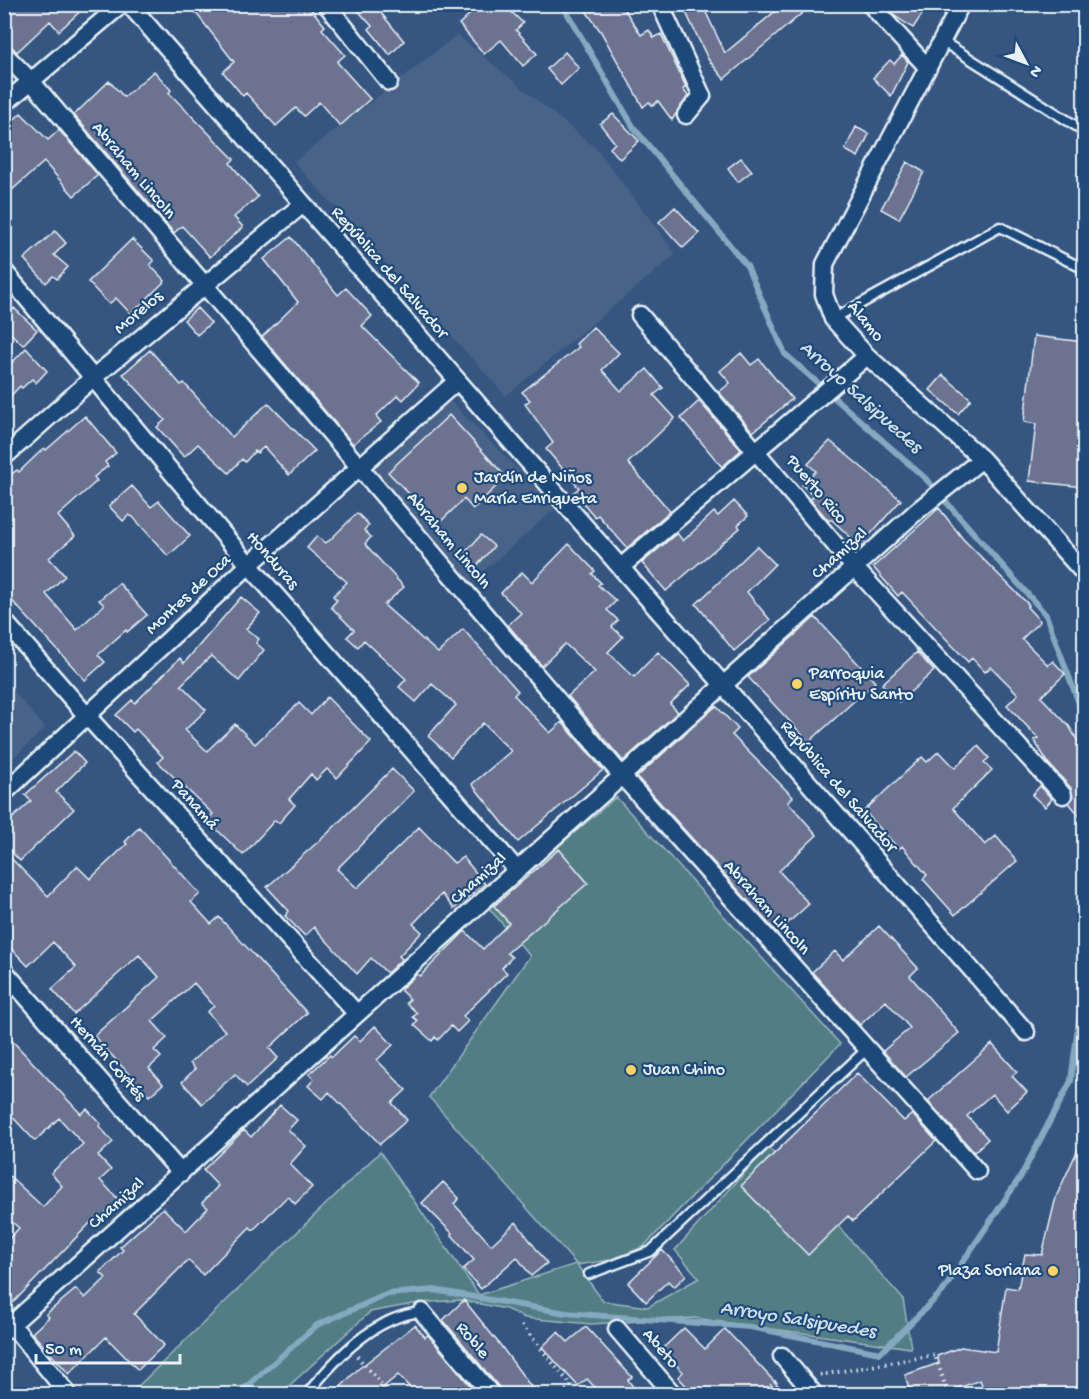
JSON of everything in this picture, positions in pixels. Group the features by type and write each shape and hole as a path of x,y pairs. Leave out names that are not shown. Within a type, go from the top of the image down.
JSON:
{"street":[{"path":"4,104 122,4"},
{"name":"República del Salvador","path":"129,4 1026,1032"},
{"path":"326,4 389,82"},
{"path":"660,4 702,96 686,115"},
{"path":"870,4 928,68"},
{"name":"Álamo","path":"961,4 825,264 824,294 832,319 867,356 982,459 1084,573"},
{"name":"Abraham Lincoln","path":"4,54 31,81 622,776 977,1171"},
{"name":"Morelos","path":"4,457 94,377 303,204"},
{"name":"Honduras","path":"4,271 249,565 517,870"},
{"name":"Puerto Rico","path":"640,315 758,451 854,567 1063,795"},
{"path":"621,567 867,356"},
{"name":"Montes de Oca","path":"4,793 249,565 457,381"},
{"name":"Chamizal","path":"8,1328 854,567 917,511 982,459"},
{"name":"Panamá","path":"4,621 357,1014"},
{"name":"Hernán Cortés","path":"4,971 181,1173"},
{"name":"Roble","path":"422,1312 491,1395"},
{"path":"8,1328 68,1395"},
{"name":"Abeto","path":"617,1329 674,1395"},
{"path":"791,1367 814,1395"}],"lane":[{"path":"942,41 1084,131"},
{"path":"832,319 1000,227 1084,269"},
{"path":"589,1274 651,1251 867,1049"},
{"path":"307,1395 331,1365 351,1348 403,1314 422,1312"}],"path":[{"path":"522,1325 578,1395"},
{"path":"351,1348 390,1395"},
{"path":"762,1395 791,1367 873,1368 935,1355 948,1395"},
{"path":"561,1395 571,1386"}],"shaded area":[{"path":"457,35 597,149 676,254 506,396 294,162"},
{"name":"Jardín de Niños María Enriqueta","path":"447,398 556,508 466,586 373,468"},
{"path":"4,680 45,728 5,766 4,766"}],"green space":[{"path":"616,797 840,1044 643,1247 610,1260 577,1265 603,1301 648,1307 699,1278 675,1250 768,1147 903,1299 911,1348 694,1318 591,1324 525,1318 506,1309 461,1300 418,1303 370,1312 280,1394 130,1394 380,1152 479,1295 576,1264 429,1097 530,956 488,907"}],"building":[{"path":"4,4 88,4 59,31 50,21 17,52 4,39"},
{"path":"189,4 307,4 325,26 322,29 345,55 337,62 370,99 340,126 319,102 304,116 296,108 276,126 246,93 243,96 223,72 234,62"},
{"path":"352,4 391,4 381,13 404,41 390,55 369,29 372,26"},
{"path":"481,4 503,4 523,23 516,30 537,54 523,66 501,40 484,54 459,24"},
{"path":"596,4 621,4 641,35 649,30 654,38 661,34 688,96 672,120 658,101 653,106 649,102 643,107 601,32 586,11"},
{"path":"682,4 702,4 725,53 784,4 813,4 724,79 708,59"},
{"path":"885,4 929,4 913,28 895,16"},
{"path":"565,52 579,68 561,85 547,69"},
{"path":"902,55 908,62 891,96 873,78 890,60 894,64"},
{"path":"154,71 171,90 169,93 234,159 230,163 258,197 234,217 243,227 210,257 182,226 174,233 74,115 109,81 124,97"},
{"path":"21,113 48,140 59,130 98,175 74,196 44,162 4,197 4,129"},
{"path":"613,114 639,141 620,159 610,148 615,143 600,124"},
{"path":"856,127 869,134 858,157 845,150"},
{"path":"741,158 752,171 738,182 728,168"},
{"path":"907,162 924,172 899,219 881,209"},
{"path":"675,207 699,233 683,248 659,222"},
{"path":"55,231 66,243 54,255 68,267 57,279 53,276 46,283 24,259"},
{"path":"291,237 338,295 346,288 372,316 362,326 419,383 403,400 398,395 376,416 381,422 353,444 262,337 298,302 264,259"},
{"path":"132,239 154,261 150,265 165,281 131,314 116,298 109,304 88,282"},
{"path":"14,308 37,330 23,345 4,327 4,318"},
{"path":"197,308 211,323 197,335 184,320"},
{"path":"593,327 619,353 602,370 621,391 647,369 663,388 654,395 675,418 628,463 670,511 627,548 598,515 595,517 574,492 579,488 546,449 553,443 525,404 530,400 522,392 579,347 576,344"},
{"path":"1034,336 1084,342 1084,487 1029,481 1036,424 1024,422"},
{"path":"26,348 47,371 36,383 32,379 22,388 20,386 4,403 4,371"},
{"path":"150,350 181,385 184,383 232,437 268,403 315,451 289,475 264,447 257,453 255,451 245,462 242,459 229,473 198,444 184,457 157,427 165,420 123,374"},
{"path":"741,353 751,365 759,359 792,399 753,432 719,392 730,383 720,371"},
{"path":"943,375 971,399 958,414 930,390"},
{"path":"699,401 741,450 722,467 681,418"},
{"path":"449,415 506,477 473,509 464,499 438,524 388,472"},
{"path":"85,416 116,453 105,462 108,466 94,477 97,481 58,516 75,536 49,558 65,576 46,594 77,630 104,605 99,600 119,583 147,615 98,655 105,662 85,680 4,592 4,480 17,470 19,472 44,448 46,450"},
{"path":"830,441 901,500 860,546 832,520 828,520 810,499 814,496 802,485 816,471 808,464"},
{"path":"132,486 151,507 159,501 190,536 168,556 133,517 129,515 123,521 109,506"},
{"path":"734,501 748,516 738,525 740,528 666,591 642,563 677,533 683,541 714,512 718,516"},
{"path":"939,508 963,539 1029,605 1027,607 1040,621 1022,639 1048,665 1053,661 1065,674 1041,697 1069,726 1084,752 1084,821 1069,803 1073,798 1071,788 1049,764 1034,740 1038,738 1007,705 1018,694 991,667 985,672 972,658 968,662 902,592 898,596 873,567"},
{"path":"357,513 369,525 364,530 371,537 365,544 404,587 384,605 438,653 463,629 518,691 514,695 550,733 562,722 603,770 518,842 472,784 511,751 483,723 451,757 428,736 456,705 432,684 416,702 399,687 406,679 364,640 358,647 347,637 354,630 331,607 337,600 333,596 347,582 307,548 317,536 325,543 329,541"},
{"path":"481,535 494,546 475,568 462,556"},
{"path":"569,544 595,571 592,574 601,583 598,585 616,601 607,610 618,620 612,627 623,637 608,652 634,677 658,652 690,685 670,704 678,712 623,761 568,696 595,672 565,644 542,666 508,625 521,613 501,593 522,572 532,582"},
{"path":"757,546 775,564 747,592 770,620 734,651 696,604"},
{"path":"241,597 260,613 246,629 259,639 256,643 264,650 239,681 211,656 181,685 206,710 185,730 207,751 235,724 255,744 299,703 311,715 327,697 371,742 337,778 327,769 316,780 311,774 289,799 295,805 279,823 275,820 243,855 207,820 213,814 158,762 163,757 136,729 133,732 116,715 132,700 135,703 180,658 184,663"},
{"path":"815,617 875,682 809,742 748,677"},
{"path":"917,652 934,671 899,702 882,684"},
{"path":"716,706 738,729 732,735 793,797 788,802 817,835 779,871 809,904 777,933 637,777"},
{"path":"978,746 989,758 984,762 992,770 953,808 985,845 996,836 1017,861 955,915 923,879 927,875 902,846 899,849 864,811 922,757 927,762 939,751 955,768"},
{"path":"74,751 85,763 56,792 74,809 20,861 4,844 4,826 31,801 25,795"},
{"path":"392,769 414,791 337,869 357,888 419,827 454,863 463,857 485,884 454,909 442,894 413,924 422,932 399,956 402,959 387,973 371,958 357,974 314,927 305,936 285,916 289,911 267,887 328,833"},
{"path":"1040,786 1052,799 1045,807 1032,795"},
{"path":"139,827 200,894 191,902 211,924 219,917 307,1013 269,1048 278,1058 247,1087 235,1074 202,1104 182,1082 195,1069 190,1063 225,1031 207,1012 214,1006 194,983 152,1021 167,1038 154,1050 161,1057 149,1068 163,1084 149,1096 94,1036 159,977 139,955 74,1014 52,989 76,967 53,942 28,966 4,941 4,851 48,896 77,866 90,879 127,844 125,842"},
{"path":"559,849 588,883 507,953 512,957 502,968 507,973 463,1016 468,1021 457,1032 451,1026 438,1040 435,1037 432,1041 414,1025 418,1021 413,1017 417,1013 406,1003 410,999 401,991 402,988 417,974 420,976 465,931 483,949 509,923 494,906"},
{"path":"879,926 918,968 910,976 959,1033 906,1077 883,1051 910,1028 886,1001 860,1025 812,972 835,951 843,960"},
{"path":"375,1026 393,1045 377,1060 406,1090 392,1103 407,1120 380,1144 329,1092 323,1099 308,1086 314,1079 309,1074 330,1055 332,1057 354,1036 360,1041"},
{"path":"4,1032 81,1114 87,1109 101,1124 99,1126 113,1142 98,1156 111,1170 100,1180 119,1200 98,1220 95,1218 4,1312 4,1244 19,1228 4,1215 4,1171 43,1207 62,1186 51,1173 83,1144 59,1118 35,1141 4,1108"},
{"path":"992,1044 1017,1072 1012,1076 1027,1092 1007,1111 992,1094 967,1116 988,1139 974,1152 928,1101"},
{"path":"857,1073 904,1121 912,1114 936,1141 853,1221 848,1216 808,1255 741,1186"},
{"path":"280,1105 297,1120 288,1130 306,1146 290,1164 312,1187 295,1204 288,1196 253,1230 250,1227 203,1275 188,1260 134,1314 164,1345 138,1370 106,1337 69,1374 32,1333 49,1317 46,1314 76,1289 85,1298 106,1278 100,1272 123,1250 120,1247 163,1208 186,1231 208,1208 202,1203 218,1186 203,1170 244,1130 251,1137"},
{"name":"Plaza Soriana","path":"1084,1136 1084,1395 986,1395 980,1380 940,1395 911,1395 905,1375 939,1363 937,1356 961,1347 996,1352 1006,1287 1018,1289 1025,1254 1042,1255 1056,1197"},
{"path":"443,1182 459,1198 454,1204 491,1245 516,1222 547,1263 531,1276 517,1257 481,1289 463,1269 474,1260 452,1233 422,1203"},
{"path":"662,1250 686,1275 674,1287 668,1281 646,1302 628,1283"},
{"path":"464,1300 537,1395 501,1395 499,1387 443,1320"},
{"path":"415,1325 425,1337 428,1335 478,1395 417,1395 398,1375 374,1395 333,1395 357,1370"},
{"path":"586,1327 632,1377 628,1380 639,1395 602,1395 587,1379 578,1386 542,1347 558,1332 568,1342"},
{"path":"684,1328 705,1349 725,1329 787,1395 695,1395 678,1377 683,1372 661,1350"}],"waterway":[{"name":"Arroyo Salsipuedes","path":"562,4 634,128 747,266 785,354 926,479 1046,615 1084,717"},
{"name":"Arroyo Salsipuedes","path":"238,1394 317,1325 388,1294 434,1290 566,1313 750,1327 880,1353 943,1291 1021,1176 1071,1081 1084,980"}],"place":[{"name":"Jardín de Niños María Enriqueta","path":"462,488"},
{"name":"Parroquia Espíritu Santo","path":"797,684"},
{"name":"Juan Chino","path":"631,1070"},
{"name":"Plaza Soriana","path":"1053,1271"}]}
